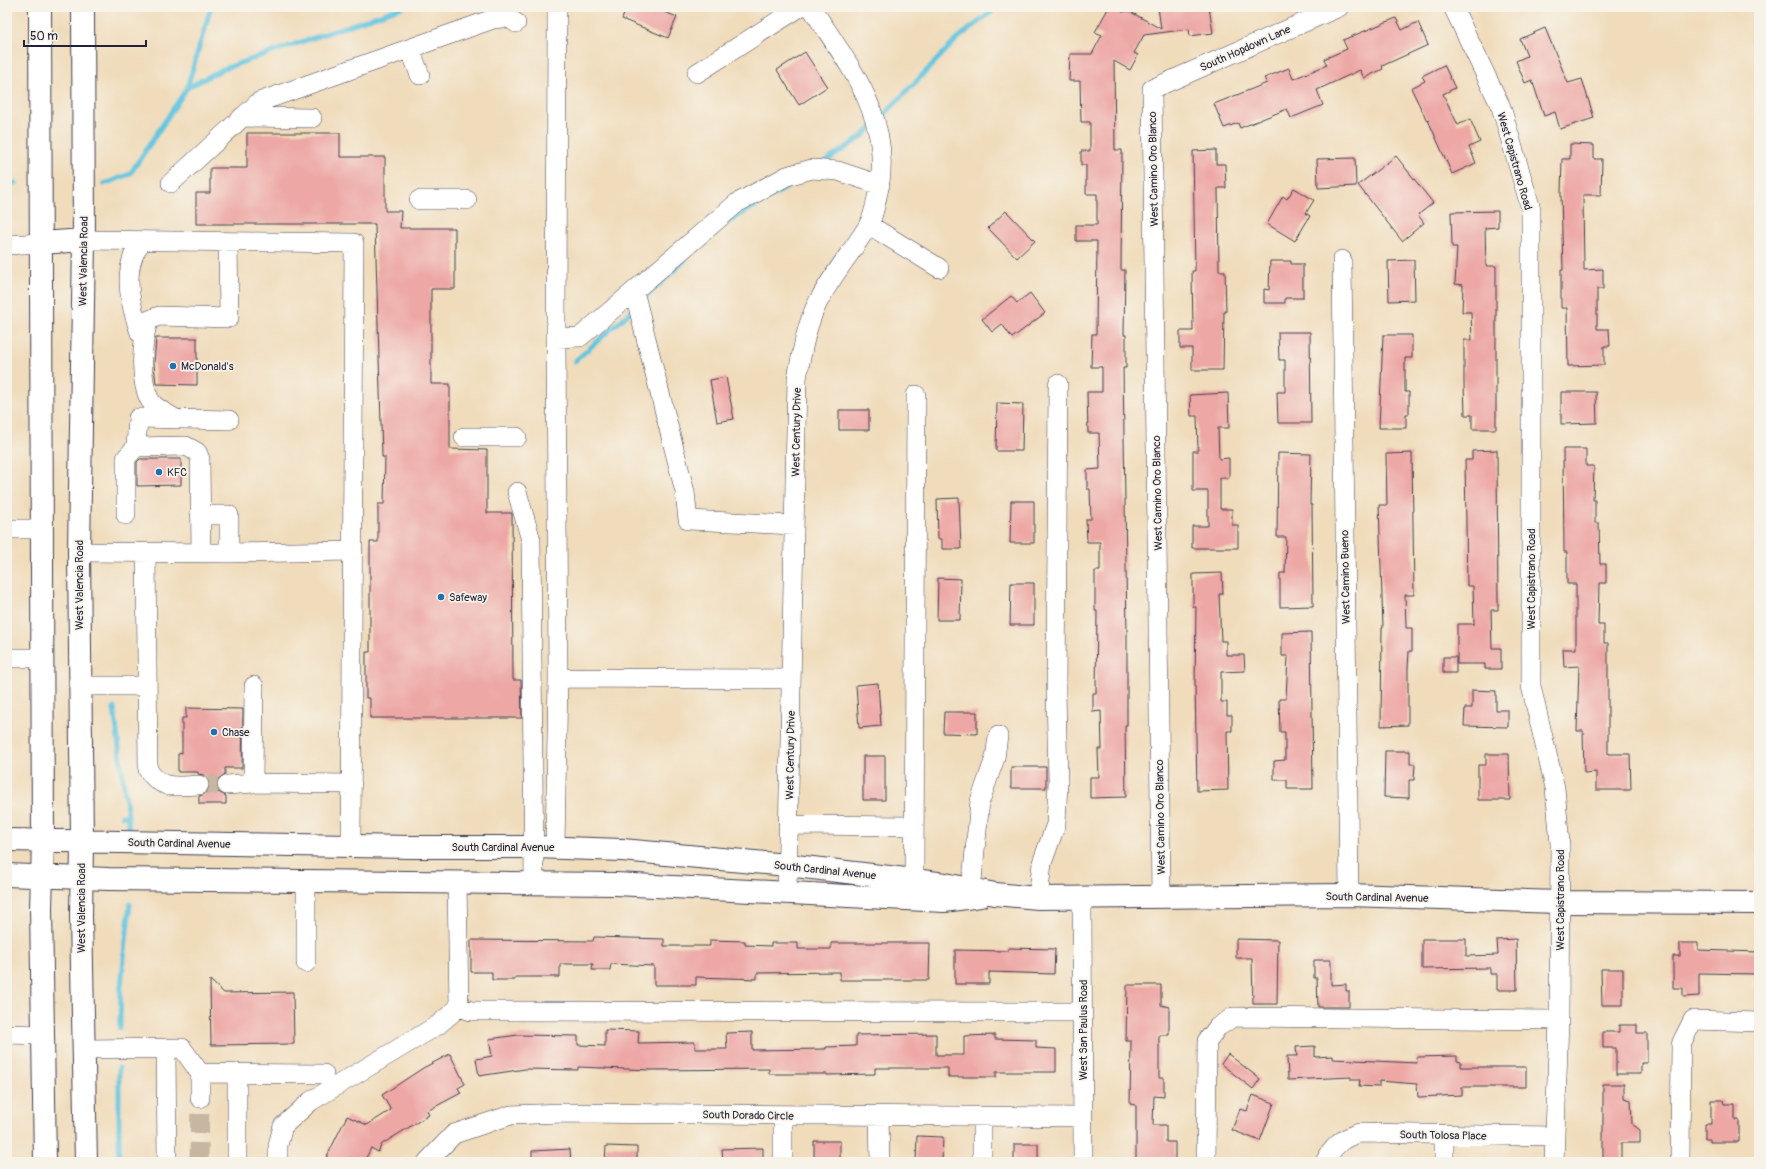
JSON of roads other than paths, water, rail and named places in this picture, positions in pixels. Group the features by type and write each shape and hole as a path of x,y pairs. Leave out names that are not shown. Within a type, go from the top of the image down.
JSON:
{"main road":[{"path":"40,7 43,842 41,877 42,1035 45,1162"},
{"name":"West Valencia Road","path":"83,7 84,240 79,552 82,841 81,878 86,1162"},
{"path":"40,243 84,240"},
{"name":"South Cardinal Avenue","path":"7,840 43,842 82,841 545,847 663,853 788,865 914,880 945,884 995,894 1038,898 1349,895 1560,902 1759,904"},
{"name":"South Cardinal Avenue","path":"7,875 81,878 616,884 944,901 995,894"}],"street":[{"path":"534,883 545,847 558,678 556,7"},
{"path":"697,73 800,7"},
{"name":"West Century Drive","path":"787,894 797,378 805,339 818,303 869,225 880,185 881,145 874,117 864,90 811,7"},
{"name":"South Hopdown Lane","path":"1152,89 1339,7"},
{"name":"West Capistrano Road","path":"1453,7 1500,107 1531,209 1532,686 1554,788 1560,844 1559,1020 1554,1162"},
{"path":"171,183 259,102 493,19 504,17 512,19 516,23"},
{"path":"410,48 420,75"},
{"name":"West Camino Oro Blanco","path":"1152,89 1161,897"},
{"path":"242,117 312,118"},
{"path":"556,338 580,337 737,203 787,176 812,169 838,171 880,185"},
{"path":"419,200 466,200"},
{"path":"869,225 939,268"},
{"path":"84,240 354,243 351,845"},
{"path":"140,333 130,302 130,282 133,257 142,241"},
{"path":"176,419 154,405 144,389 144,330 149,320 159,316 229,318 228,242"},
{"path":"7,244 40,243"},
{"name":"West Camino Bueno","path":"1342,260 1349,895"},
{"path":"634,291 686,492 688,520 794,525"},
{"path":"1038,898 1042,863 1056,824 1058,782 1056,691 1058,384"},
{"path":"914,880 916,395"},
{"path":"126,515 126,458 136,447 138,418 229,420"},
{"path":"464,437 517,437"},
{"path":"136,447 186,446 197,452 200,459 201,553"},
{"path":"517,492 531,540 545,847"},
{"path":"200,515 229,515 229,553"},
{"path":"7,529 41,529"},
{"path":"79,552 229,553 353,551"},
{"path":"146,553 148,770 154,780 166,786 199,785"},
{"path":"7,658 42,658"},
{"path":"558,678 791,679"},
{"path":"80,686 147,686"},
{"path":"253,783 254,686"},
{"path":"972,890 980,801 994,758 998,736"},
{"path":"227,785 253,783 352,784"},
{"path":"788,825 914,826"},
{"path":"306,880 306,963"},
{"path":"457,882 459,1007"},
{"name":"West San Paulus Road","path":"1082,898 1083,1162"},
{"path":"459,1007 471,1010 1083,1012"},
{"path":"278,1162 278,1145 283,1126 311,1102 438,1025 459,1007"},
{"path":"1206,1162 1207,1041 1218,1027 1233,1017 1559,1020"},
{"path":"1680,1162 1681,1044 1693,1020 1759,1022"},
{"path":"7,1034 42,1035"},
{"path":"166,1048 167,1162"},
{"path":"83,1049 182,1048 200,1073 200,1098"},
{"path":"200,1073 324,1074"},
{"path":"237,1073 237,1162"},
{"name":"South Dorado Circle","path":"427,1162 454,1134 511,1115 562,1113 1083,1117"},
{"path":"783,1115 783,1162"},
{"path":"880,1116 880,1162"},
{"path":"982,1116 982,1162"},
{"name":"South Tolosa Place","path":"1325,1162 1330,1151 1350,1136 1359,1133 1554,1136"},
{"path":"1444,1135 1444,1162"}],"waterway":[{"path":"104,184 130,174 187,88 211,7"},
{"path":"187,88 223,69 403,7"},
{"path":"879,120 958,38 998,7"},
{"path":"822,164 863,136 872,127"},
{"path":"725,224 799,180"},
{"path":"7,183 16,183"},
{"path":"642,301 685,260"},
{"path":"575,361 635,308"},
{"path":"114,708 129,834"},
{"path":"122,816 128,817"},
{"path":"120,1028 121,986 130,904"},
{"path":"119,1068 119,1162"}],"tunnel":[{"path":"199,785 227,785"},
{"path":"199,1162 200,1098"}],"place":[{"name":"McDonald's","path":"173,366"},
{"name":"KFC","path":"159,472"},
{"name":"Safeway","path":"441,597"},
{"name":"Chase","path":"214,732"}]}
